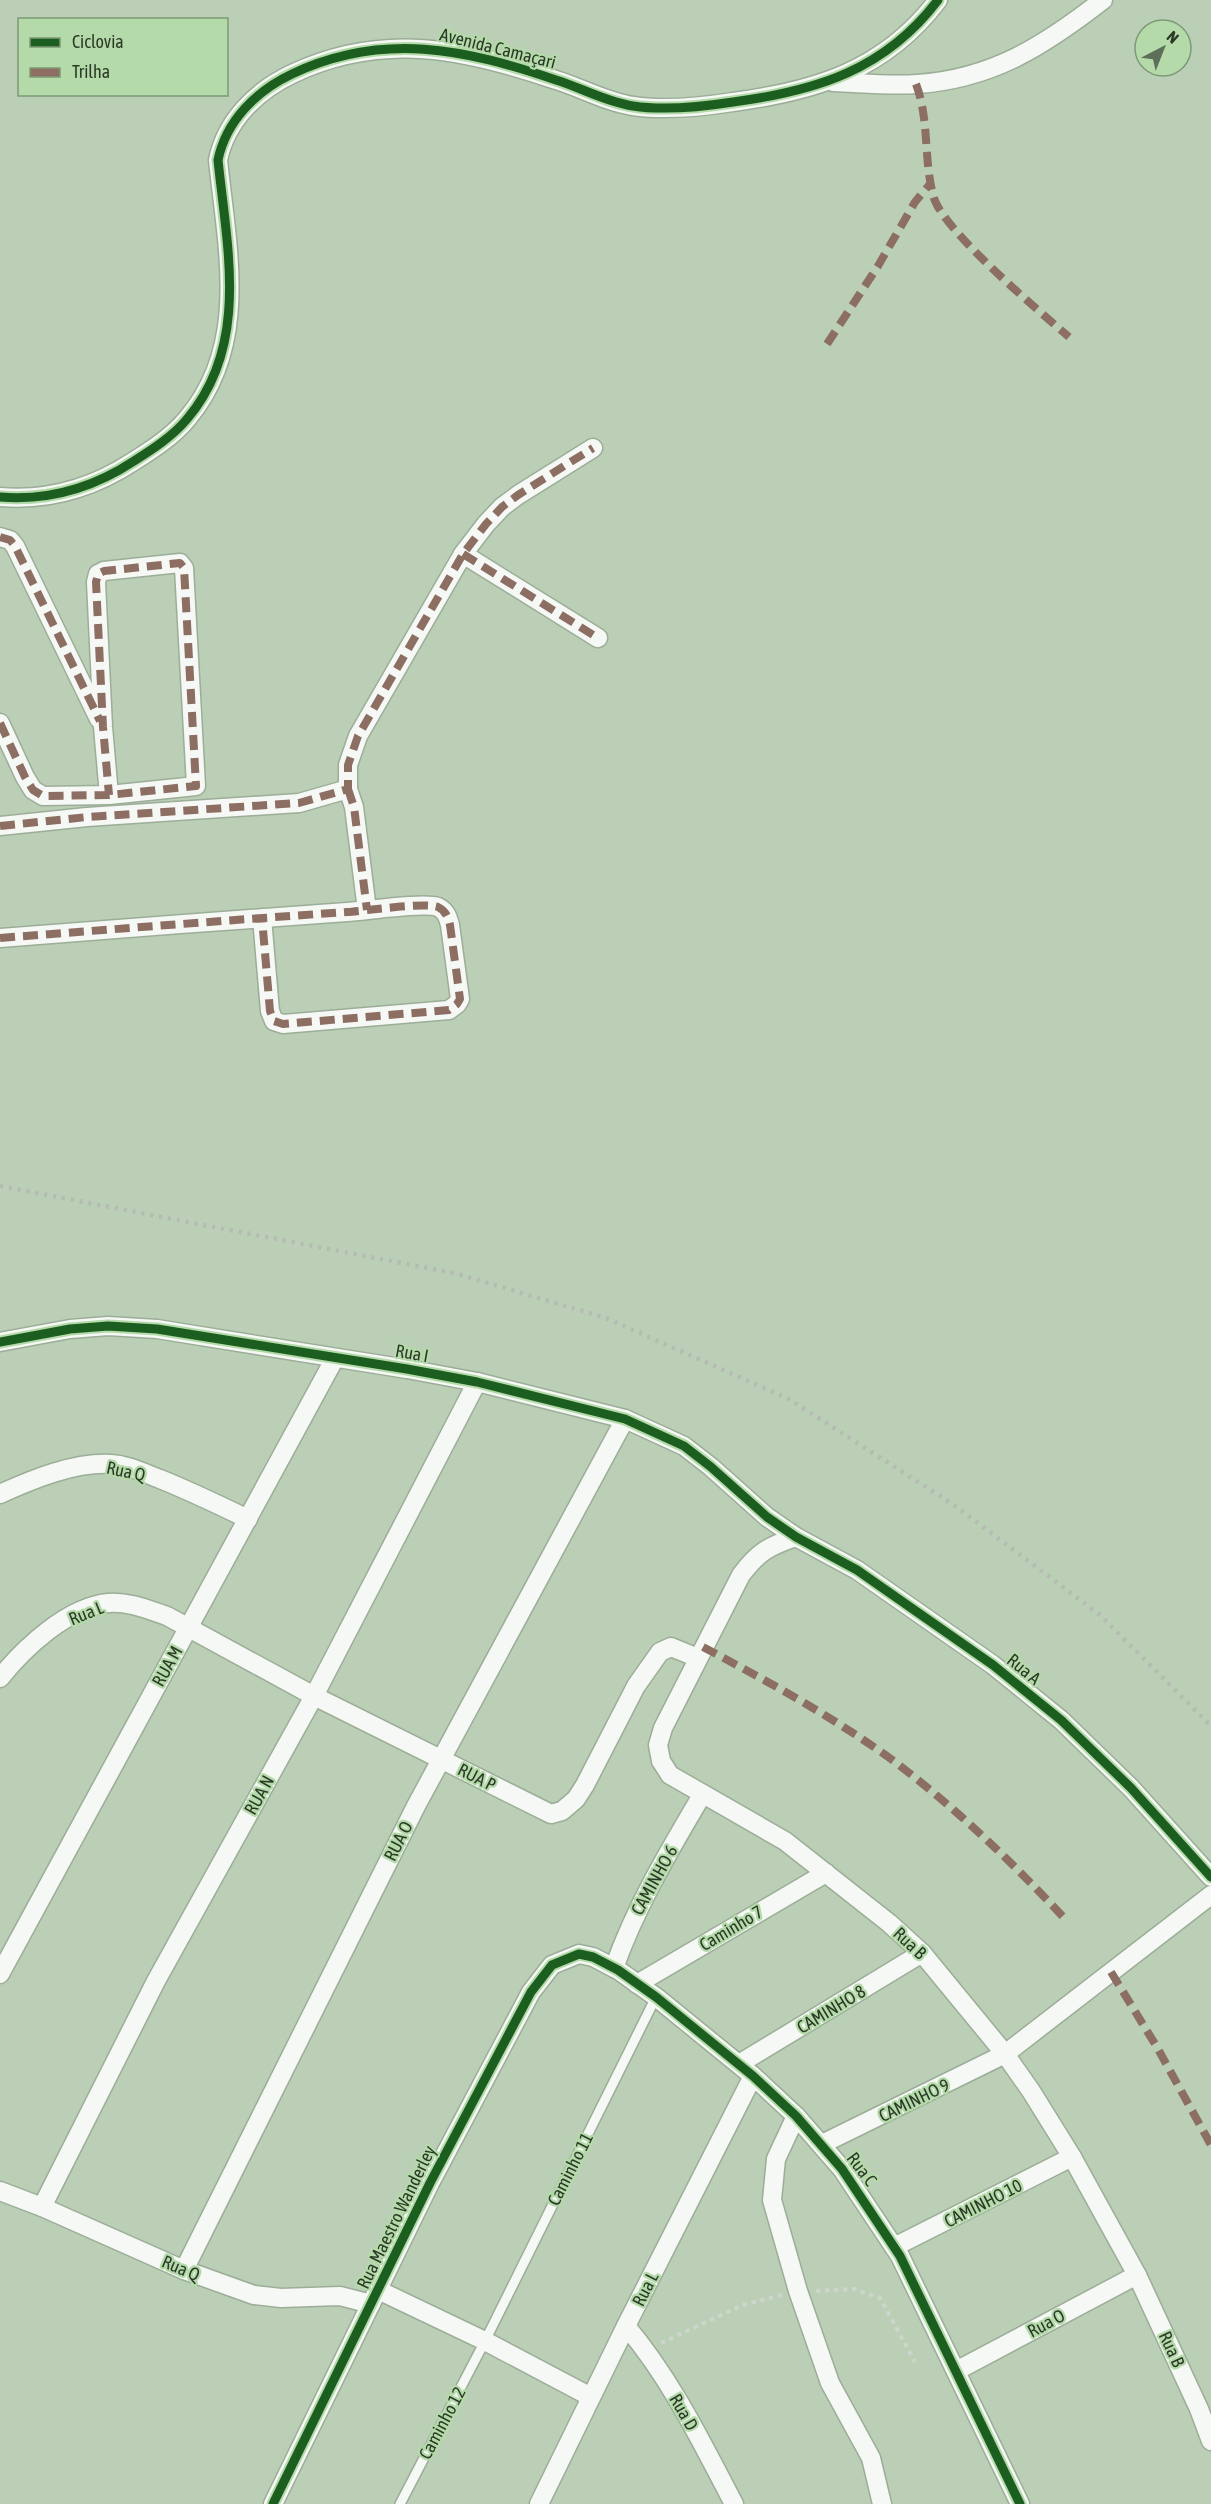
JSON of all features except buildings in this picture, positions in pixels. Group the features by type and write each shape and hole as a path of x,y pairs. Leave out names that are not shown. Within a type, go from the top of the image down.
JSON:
{"street":[{"name":"Avenida Camaçari","path":"0,496 44,498 67,493 122,469 174,433 204,397 224,349 230,320 231,279 218,160 220,147 238,115 262,92 282,78 308,66 340,57 412,47 470,55 516,66 614,102 636,106 705,106 774,97 830,82 886,50 923,18 938,0"},
{"path":"830,82 916,84 972,75 1011,62 1029,52 1058,35 1103,0"},
{"path":"368,910 354,807 348,789 348,765 358,736 463,554 502,507 592,448"},
{"path":"0,537 10,540 15,546 103,727"},
{"path":"463,554 598,638"},
{"path":"0,723 33,790 43,796 109,795 196,786 184,568 180,563 104,570 98,574 96,582 103,727 109,795"},
{"path":"0,826 87,817 299,803 348,789"},
{"path":"0,938 262,918 368,910 437,907 447,914 450,925 460,999 449,1010 283,1024 274,1021 270,1011 262,918"},
{"name":"Rua I","path":"0,1342 70,1329 108,1326 157,1329 477,1382 625,1419 684,1446 711,1467 759,1511 789,1532"},
{"name":"RUA M","path":"0,1974 334,1358"},
{"name":"RUA N","path":"42,2207 156,1981 314,1696 477,1382"},
{"name":"RUA O","path":"184,2270 441,1759 625,1419"},
{"name":"Rua Q","path":"0,1494 56,1473 87,1466 112,1464 133,1469 188,1490 248,1519"},
{"name":"Rua B","path":"789,1532 755,1557 741,1575 663,1728 658,1745 661,1761 670,1775 785,1841 826,1872 922,1953 1005,2054 1072,2157 1137,2275 1187,2381 1211,2441"},
{"name":"Rua A","path":"789,1532 857,1570 993,1665 1061,1720 1131,1788 1211,1877"},
{"name":"Rua L","path":"0,1678 34,1642 76,1613 94,1606 110,1603 145,1608 189,1627"},
{"name":"RUA P","path":"189,1627 314,1696 551,1814 568,1807 585,1785 624,1708 660,1652 672,1647 698,1658"},
{"name":"CAMINHO 6","path":"614,1968 628,1928 649,1885 702,1795"},
{"name":"Caminho 7","path":"637,1984 826,1872"},
{"path":"1005,2054 1211,1895"},
{"name":"CAMINHO 8","path":"739,2064 922,1953"},
{"name":"Rua C","path":"566,1958 579,1954 614,1968 656,1997 753,2076 822,2144 862,2197 894,2247 1020,2504"},
{"name":"Rua Maestro Wanderley","path":"273,2504 430,2183 531,1992 552,1965 566,1958"},
{"name":"CAMINHO 9","path":"822,2144 1005,2054"},
{"name":"Rua L","path":"539,2504 753,2076"},
{"path":"796,2116 776,2159 772,2200 798,2291 830,2383 871,2458 882,2504"},
{"name":"CAMINHO 10","path":"894,2247 1072,2157"},
{"name":"Rua Q","path":"0,2191 42,2207 184,2270 254,2295 281,2298 375,2297 485,2341 591,2397"},
{"name":"Rua O","path":"956,2371 1137,2275"},
{"name":"Rua D","path":"626,2326 662,2374 734,2504"}],"lane":[{"name":"Caminho 11","path":"485,2341 656,1997"},
{"name":"Caminho 12","path":"400,2504 485,2341"}],"railway":[{"path":"0,1186 454,1273 606,1318 789,1399 954,1505 1100,1615 1211,1726"}],"marked path":[{"path":"916,84 923,112 931,184 934,198 941,212 973,250 1069,337"},
{"path":"827,344 878,266 915,202 930,184"},
{"path":"0,826 87,817 299,803 348,789 348,765 358,736 463,554 502,507 593,448"},
{"path":"0,537 10,540 15,546 100,721"},
{"path":"463,554 598,638"},
{"path":"0,723 25,777 33,790 43,796 109,795 196,786 184,568 180,563 104,571 98,574 96,582 103,727 109,795"},
{"path":"348,789 354,807 367,910"},
{"path":"0,938 408,906 431,906 438,907 445,912 450,925 460,999 449,1010 283,1024 274,1021 270,1011 262,918"},
{"path":"703,1647 777,1687 895,1762 984,1837 1066,1920"},
{"path":"1111,1972 1158,2049 1211,2145"}],"cycle path":[{"path":"0,497 36,497 70,491 103,479 155,447 187,419 207,390 220,360 227,328 229,261 218,160 222,146 235,120 255,98 292,74 359,52 424,49 456,53 522,69 623,104 683,108 793,91 847,73 872,60 895,44 938,0"},
{"path":"0,1342 70,1329 108,1326 157,1329 477,1382 625,1419 684,1446 767,1517 796,1537 857,1570 993,1665 1061,1720 1131,1788 1211,1877"},
{"path":"273,2504 430,2183 531,1992 552,1965 579,1954 593,1957 618,1970 656,1997 753,2076 796,2116 842,2169 900,2256 1020,2504"}]}
